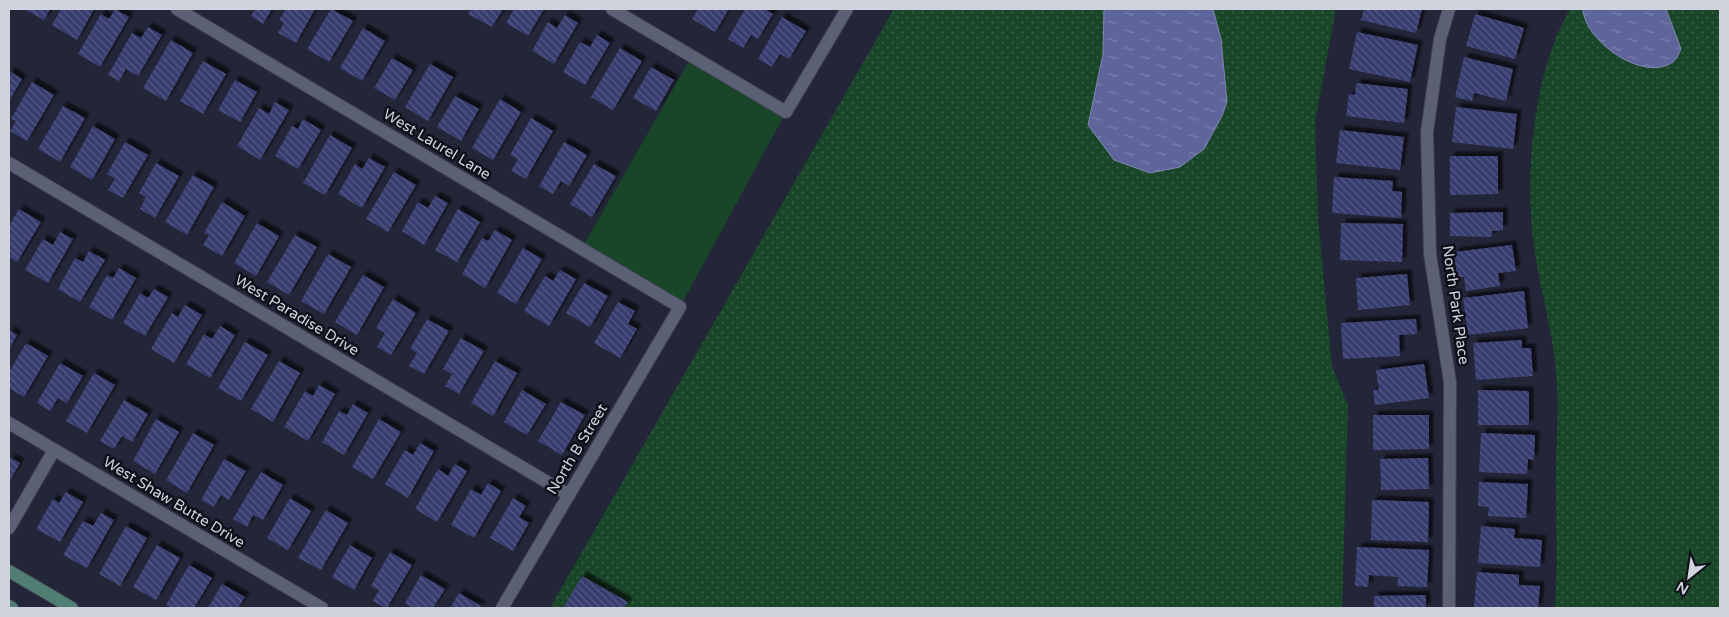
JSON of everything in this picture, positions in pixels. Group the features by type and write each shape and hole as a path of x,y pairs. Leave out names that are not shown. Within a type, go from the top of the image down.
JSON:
{"street":[{"name":"West Laurel Lane","path":"177,9 680,307"},
{"path":"612,9 786,112 847,9"},
{"name":"North Park Place","path":"1448,9 1440,39 1427,132 1430,254 1450,382 1449,608"},
{"name":"West Paradise Drive","path":"9,163 569,494"},
{"name":"North B Street","path":"502,608 680,307"},
{"name":"West Shaw Butte Drive","path":"9,423 322,608"},
{"path":"9,528 54,450"},
{"path":"9,571 72,608"}],"green space":[{"path":"894,9 1336,9 1315,122 1318,218 1332,366 1348,406 1342,608 550,608"},
{"path":"1570,9 1720,9 1720,608 1555,608 1558,418 1556,368 1534,248 1530,189 1534,125 1540,93 1547,63 1557,34"},
{"path":"692,56 786,112 680,307 582,248"}],"water":[{"path":"1104,9 1213,9 1221,39 1227,102 1222,116 1204,149 1180,167 1150,173 1114,160 1088,125 1103,54"},
{"path":"1583,9 1666,9 1681,49 1678,56 1673,62 1661,67 1647,67 1632,63 1604,45 1593,34 1586,21"}],"building":[{"path":"24,9 50,9 44,20"},
{"path":"61,9 94,9 77,40 52,25"},
{"path":"115,9 129,17 100,67 78,54 101,14 109,19"},
{"path":"255,9 272,9 263,24 251,16"},
{"path":"286,9 315,9 296,43 278,33 284,23 279,20"},
{"path":"331,9 353,21 329,62 307,49"},
{"path":"471,9 503,9 492,27 468,14"},
{"path":"514,9 544,9 528,36 506,23"},
{"path":"698,9 729,9 715,32 692,19"},
{"path":"745,9 764,9 773,14 758,39 751,35 743,48 728,39"},
{"path":"1364,9 1422,9 1416,33 1361,20"},
{"path":"1475,14 1524,28 1515,59 1466,46"},
{"path":"565,15 578,23 554,64 532,51 548,22 557,28"},
{"path":"782,17 806,31 789,59 780,54 772,67 758,59"},
{"path":"148,27 162,35 138,76 126,69 119,81 108,75 132,33 141,38"},
{"path":"363,28 385,41 362,81 340,68"},
{"path":"1357,32 1418,45 1410,82 1349,69"},
{"path":"597,35 610,43 585,85 563,72 580,42 590,47"},
{"path":"171,40 193,53 166,101 143,88"},
{"path":"620,48 642,61 613,110 591,97"},
{"path":"1464,57 1513,69 1506,101 1474,93 1472,101 1455,97"},
{"path":"392,58 413,70 395,100 374,88"},
{"path":"203,61 226,74 203,114 180,101"},
{"path":"430,64 453,77 428,121 405,107"},
{"path":"651,67 674,80 656,111 633,98"},
{"path":"9,71 22,79 9,101"},
{"path":"235,80 257,92 240,122 218,110"},
{"path":"32,82 54,95 27,141 10,131 16,121 11,119"},
{"path":"1356,83 1408,89 1404,123 1346,116 1349,94 1355,95"},
{"path":"455,96 479,109 461,141 437,127"},
{"path":"500,99 521,112 493,160 472,148"},
{"path":"275,102 289,110 260,160 237,146 259,108 269,114"},
{"path":"63,106 85,118 60,162 38,149"},
{"path":"1456,107 1517,114 1513,149 1452,142"},
{"path":"531,118 553,131 526,179 511,171 518,159 510,155"},
{"path":"303,119 321,130 298,169 275,156 292,126 298,129"},
{"path":"93,126 115,139 92,180 70,167"},
{"path":"1340,130 1404,137 1400,170 1336,163"},
{"path":"330,135 352,148 325,195 303,183"},
{"path":"125,142 148,155 123,198 108,190 115,179 107,174"},
{"path":"564,142 587,155 569,186 561,181 553,194 539,186"},
{"path":"1450,156 1498,156 1498,194 1450,195"},
{"path":"369,158 385,167 362,208 338,194 355,164 362,169"},
{"path":"156,163 179,176 155,218 140,209 146,197 139,193"},
{"path":"594,164 616,176 592,217 570,204"},
{"path":"394,172 416,185 388,232 366,219"},
{"path":"193,175 214,187 187,235 165,222"},
{"path":"1334,177 1393,181 1392,191 1402,192 1401,218 1332,213"},
{"path":"435,196 448,203 424,245 402,231 418,202 428,208"},
{"path":"222,202 245,216 222,256 203,245 209,235 204,233"},
{"path":"19,209 41,222 17,262 9,257 9,226"},
{"path":"458,209 480,222 457,262 435,250"},
{"path":"1503,212 1503,230 1492,231 1492,237 1450,236 1450,213"},
{"path":"257,223 279,236 256,276 234,263"},
{"path":"1341,223 1403,224 1402,262 1340,260"},
{"path":"495,230 512,240 485,288 462,274 482,238 488,241"},
{"path":"60,232 73,239 48,283 25,270 43,239 53,245"},
{"path":"295,235 317,247 289,295 267,282"},
{"path":"1512,245 1516,271 1498,273 1500,286 1466,291 1464,277 1457,278 1454,252"},
{"path":"523,248 542,259 516,304 497,293"},
{"path":"89,251 105,260 80,302 58,289 75,258 83,262"},
{"path":"328,254 351,267 324,314 301,301"},
{"path":"119,268 136,278 112,320 89,307 107,275 113,278"},
{"path":"560,270 576,279 549,326 524,311 545,276 553,281"},
{"path":"1407,274 1410,305 1358,310 1356,278"},
{"path":"363,275 384,287 357,335 335,322"},
{"path":"584,283 608,296 590,327 566,313"},
{"path":"154,289 168,297 145,336 123,323 140,293 148,298"},
{"path":"1524,291 1528,328 1468,335 1463,298"},
{"path":"393,299 416,313 391,355 377,347 385,333 376,328"},
{"path":"618,302 635,311 628,324 637,329 620,358 594,343"},
{"path":"185,305 202,315 174,363 151,349 172,313 178,317"},
{"path":"427,319 449,331 424,374 409,366 417,353 410,349"},
{"path":"1416,319 1417,334 1399,335 1400,356 1343,359 1341,323"},
{"path":"220,326 235,335 210,378 186,364 204,334 212,339"},
{"path":"9,330 17,335 9,349"},
{"path":"461,338 484,351 459,394 445,386 452,374 443,369"},
{"path":"1522,340 1522,348 1531,348 1533,376 1476,380 1473,343"},
{"path":"245,342 268,355 241,401 218,388"},
{"path":"26,343 48,356 24,397 9,388 9,372"},
{"path":"279,361 300,373 273,422 251,409"},
{"path":"495,361 517,373 493,416 471,403"},
{"path":"60,363 83,376 67,403 58,398 50,411 37,403"},
{"path":"1424,364 1429,398 1375,405 1373,390 1379,390 1376,370"},
{"path":"94,373 115,385 87,433 66,421"},
{"path":"319,385 335,394 308,441 284,427 305,391 313,396"},
{"path":"522,390 546,404 527,435 504,422"},
{"path":"1478,390 1529,391 1529,425 1478,425"},
{"path":"124,400 148,414 132,442 122,436 114,449 100,441"},
{"path":"561,402 585,415 562,455 538,441"},
{"path":"353,404 368,413 344,455 322,442 339,411 347,415"},
{"path":"1373,415 1429,415 1429,449 1373,450"},
{"path":"156,419 179,432 155,474 133,461"},
{"path":"379,419 401,432 373,479 352,467"},
{"path":"193,433 214,445 187,493 166,480"},
{"path":"1481,433 1535,435 1534,460 1528,459 1527,474 1479,472"},
{"path":"420,443 434,451 408,498 385,484 405,450 413,455"},
{"path":"9,457 20,463 9,482"},
{"path":"1428,458 1429,489 1381,490 1380,459"},
{"path":"224,459 246,471 229,500 221,495 214,507 201,500"},
{"path":"455,464 467,471 437,522 415,509 438,469 448,476"},
{"path":"261,472 283,485 263,520 253,515 247,527 233,519"},
{"path":"1479,482 1528,484 1526,518 1488,516 1489,507 1478,506"},
{"path":"488,483 501,491 474,538 451,525 471,489 481,495"},
{"path":"66,492 83,502 60,542 36,529 53,499 59,503"},
{"path":"290,498 311,511 288,550 267,538"},
{"path":"513,498 526,506 519,517 529,523 513,551 490,538"},
{"path":"1372,500 1429,502 1428,542 1371,540"},
{"path":"326,510 348,523 321,570 298,558"},
{"path":"101,513 114,520 87,568 63,555 83,521 93,526"},
{"path":"126,526 147,538 120,586 99,574"},
{"path":"1481,526 1515,529 1514,538 1542,540 1540,567 1478,563"},
{"path":"157,545 180,558 156,600 133,587"},
{"path":"350,545 372,558 354,590 332,577"},
{"path":"1357,547 1429,550 1427,587 1397,586 1398,577 1369,575 1368,587 1355,586"},
{"path":"390,552 412,565 387,608 385,608 373,601 379,590 371,586"},
{"path":"189,565 212,578 194,608 172,608 166,605"},
{"path":"1477,572 1519,575 1519,585 1540,586 1538,608 1474,607"},
{"path":"421,575 445,589 433,608 410,608 405,603"},
{"path":"582,576 628,602 624,608 563,608"},
{"path":"222,584 245,597 238,608 208,608"},
{"path":"459,593 481,606 480,608 450,608"},
{"path":"1426,595 1426,608 1374,608 1374,596"}]}
